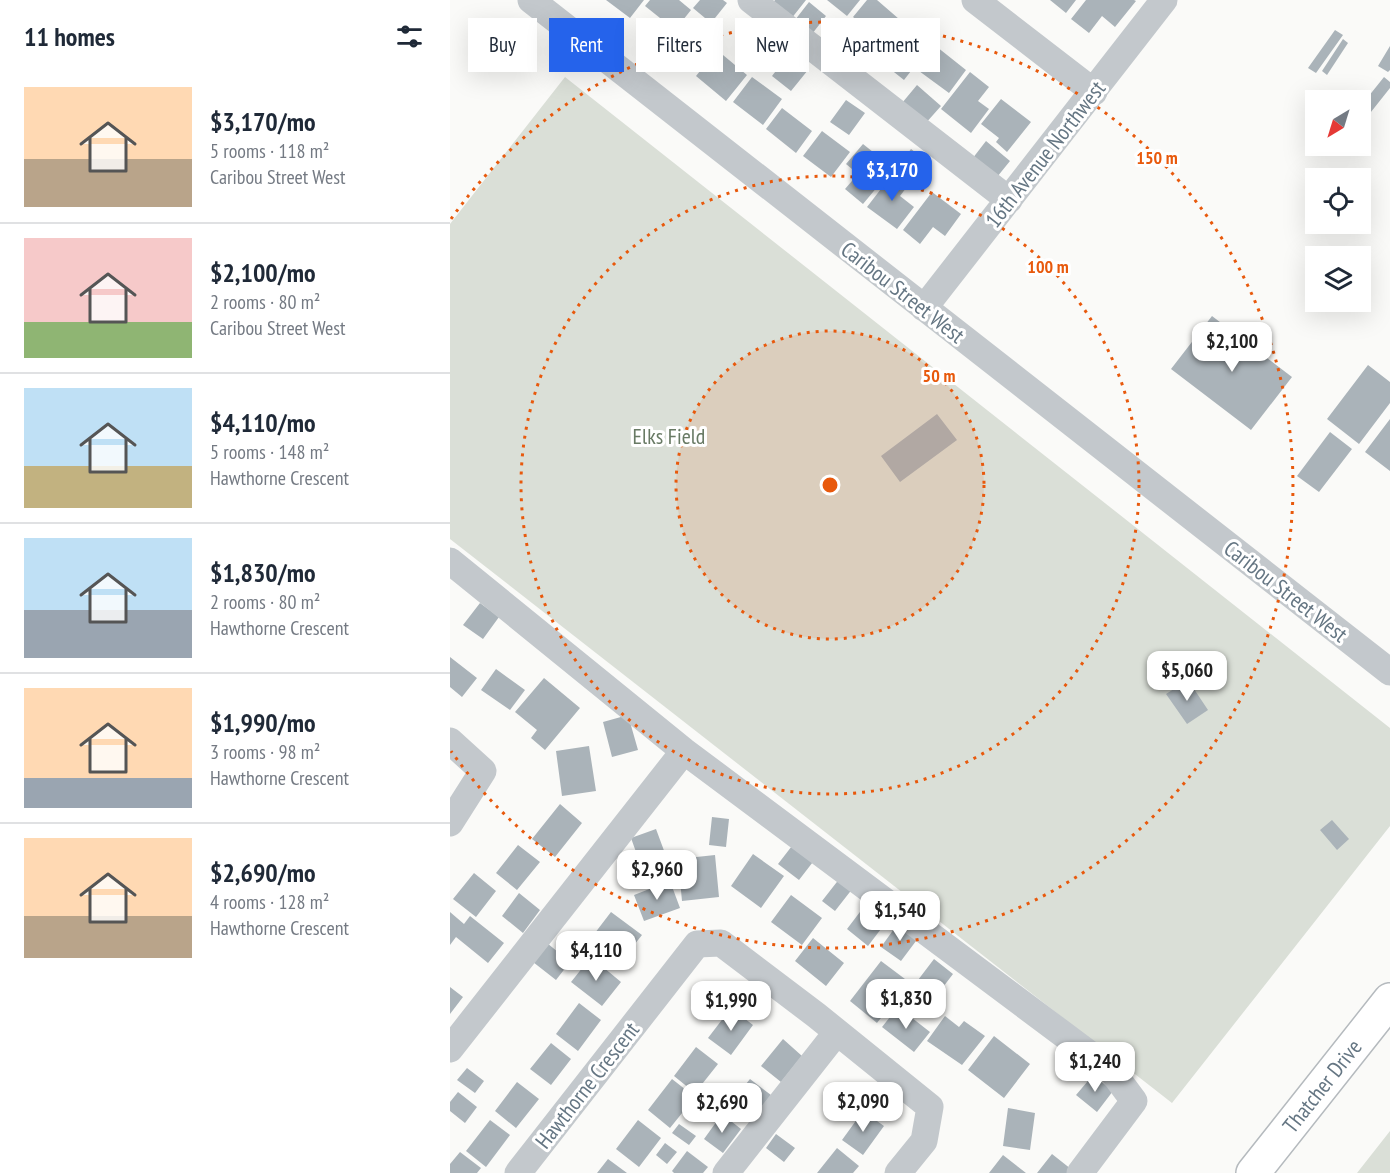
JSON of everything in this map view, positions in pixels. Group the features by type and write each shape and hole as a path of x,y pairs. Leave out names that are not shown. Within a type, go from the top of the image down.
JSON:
{"main road":[{"name":"Thatcher Drive","path":"1253,1173 1390,1000"}],"street":[{"name":"Caribou Street West","path":"531,0 1390,672"},
{"path":"751,0 1009,201"},
{"path":"975,0 1094,92"},
{"name":"16th Avenue Northwest","path":"924,308 1164,0"},
{"path":"450,561 684,751 1111,1070 1134,1101 1080,1173"},
{"path":"450,741 483,771 450,823"},
{"path":"450,1049 684,751"},
{"name":"Hawthorne Crescent","path":"518,1173 697,944 721,943 930,1107 924,1142 898,1173"},
{"path":"726,1173 837,1032"}],"green space":[{"name":"Elks Field","path":"565,77 1390,728 1390,826 1172,1103 450,539 450,224"},
{"path":"1390,1131 1390,1173 1357,1173"}],"building":[{"path":"606,0 644,0 630,18"},
{"path":"650,0 679,0 691,10 685,18 660,18 645,6"},
{"path":"700,0 723,0 727,3 715,18 705,18 693,8"},
{"path":"775,0 806,0 792,18 772,4"},
{"path":"827,0 860,0 847,16"},
{"path":"867,0 877,0 898,18 854,18"},
{"path":"1050,0 1076,0 1066,13"},
{"path":"1086,0 1136,1 1115,27 1102,16 1089,33 1071,19"},
{"path":"809,2 826,16 821,18 821,22 812,34 809,32 809,18 797,18"},
{"path":"1335,30 1343,35 1316,73 1308,68"},
{"path":"1343,39 1348,43 1327,75 1322,71"},
{"path":"1390,46 1390,70 1388,72 1378,66"},
{"path":"940,49 966,70 949,93 920,72 940,72"},
{"path":"723,55 735,65 735,72 743,72 747,75 726,101 696,76 699,72 723,72"},
{"path":"775,72 806,72 791,91 772,76"},
{"path":"894,72 910,72 904,80"},
{"path":"970,72 989,87 978,101 989,109 971,133 941,109"},
{"path":"752,77 782,99 763,125 733,102"},
{"path":"1384,77 1390,82 1390,88 1371,112 1371,93"},
{"path":"917,85 941,106 925,124 902,103"},
{"path":"1001,99 1031,122 1007,152 996,142 999,138 981,124"},
{"path":"846,100 865,113 849,135 830,122"},
{"path":"782,108 812,131 796,153 766,129"},
{"path":"822,131 850,152 831,177 803,156"},
{"path":"986,141 1010,161 993,182 969,163"},
{"path":"863,144 893,168 863,204 845,189 858,174 846,164"},
{"path":"911,149 929,163 914,184 895,170"},
{"path":"894,172 909,184 900,196 914,207 897,229 867,207"},
{"path":"932,192 961,214 945,236 933,227 920,244 903,230"},
{"path":"1212,316 1292,377 1251,430 1171,369"},
{"path":"1368,365 1390,382 1390,403 1359,444 1327,419"},
{"path":"937,414 957,440 900,482 881,456"},
{"path":"1390,419 1390,471 1365,452"},
{"path":"1330,432 1352,449 1319,492 1297,476"},
{"path":"480,603 499,617 483,639 463,625"},
{"path":"450,657 477,678 462,697 450,687"},
{"path":"496,669 525,690 510,710 481,690"},
{"path":"544,678 580,708 545,750 531,738 537,730 515,712"},
{"path":"1188,680 1208,710 1187,724 1166,694"},
{"path":"628,715 638,750 612,757 603,722"},
{"path":"589,746 596,791 562,796 556,751"},
{"path":"560,804 582,823 555,857 532,839"},
{"path":"712,817 729,819 726,847 709,845"},
{"path":"1332,820 1349,839 1337,850 1320,830"},
{"path":"656,829 666,856 641,866 631,838"},
{"path":"795,842 816,858 799,880 778,864"},
{"path":"518,845 540,862 517,890 496,873"},
{"path":"753,854 784,876 761,908 731,886"},
{"path":"715,855 719,897 682,901 678,859"},
{"path":"474,873 496,891 476,917 453,899"},
{"path":"840,878 853,888 835,911 822,901"},
{"path":"670,881 680,908 644,921 634,895"},
{"path":"519,893 540,910 523,933 502,916"},
{"path":"791,895 822,918 802,945 771,922"},
{"path":"866,904 887,921 868,946 847,929"},
{"path":"450,912 464,924 470,916 504,943 488,963 456,937 450,945"},
{"path":"611,912 642,935 615,969 585,946"},
{"path":"899,922 919,937 901,961 881,947"},
{"path":"813,938 844,963 826,986 795,961"},
{"path":"547,943 570,962 556,980 533,962"},
{"path":"591,957 621,982 602,1006 571,982"},
{"path":"934,959 953,974 937,995 918,980"},
{"path":"881,961 909,982 877,1023 850,1001"},
{"path":"450,987 463,997 450,1014"},
{"path":"579,1003 601,1020 578,1051 556,1034"},
{"path":"898,1007 930,1032 914,1052 882,1027"},
{"path":"731,1008 753,1025 731,1055 708,1038"},
{"path":"945,1016 959,1027 964,1021 985,1036 962,1065 927,1041"},
{"path":"994,1036 1030,1064 1004,1098 968,1070"},
{"path":"783,1039 802,1056 781,1082 761,1066"},
{"path":"551,1043 571,1059 551,1085 530,1069"},
{"path":"696,1047 718,1064 695,1093 674,1076"},
{"path":"467,1068 484,1081 475,1093 457,1080"},
{"path":"1093,1075 1113,1091 1097,1112 1076,1095"},
{"path":"672,1079 695,1097 670,1128 648,1110"},
{"path":"750,1079 771,1095 758,1112 737,1095"},
{"path":"517,1082 539,1099 516,1128 495,1111"},
{"path":"458,1092 477,1107 465,1123 450,1111 450,1102"},
{"path":"1008,1108 1035,1113 1030,1150 1003,1146"},
{"path":"863,1111 884,1126 863,1155 842,1140"},
{"path":"722,1114 741,1129 723,1153 704,1139"},
{"path":"490,1120 510,1135 486,1167 466,1151"},
{"path":"638,1120 661,1138 639,1167 616,1149"},
{"path":"679,1124 696,1136 689,1145 672,1133"},
{"path":"776,1134 795,1148 784,1162 766,1148"},
{"path":"665,1143 677,1152 667,1164 656,1155"},
{"path":"837,1148 859,1166 853,1173 817,1173"},
{"path":"687,1151 708,1167 703,1173 674,1173 672,1171"},
{"path":"460,1152 481,1168 477,1173 450,1173 450,1164"},
{"path":"1052,1154 1076,1173 1037,1173"},
{"path":"1003,1155 1026,1173 989,1173"},
{"path":"608,1159 627,1173 597,1173"}]}
